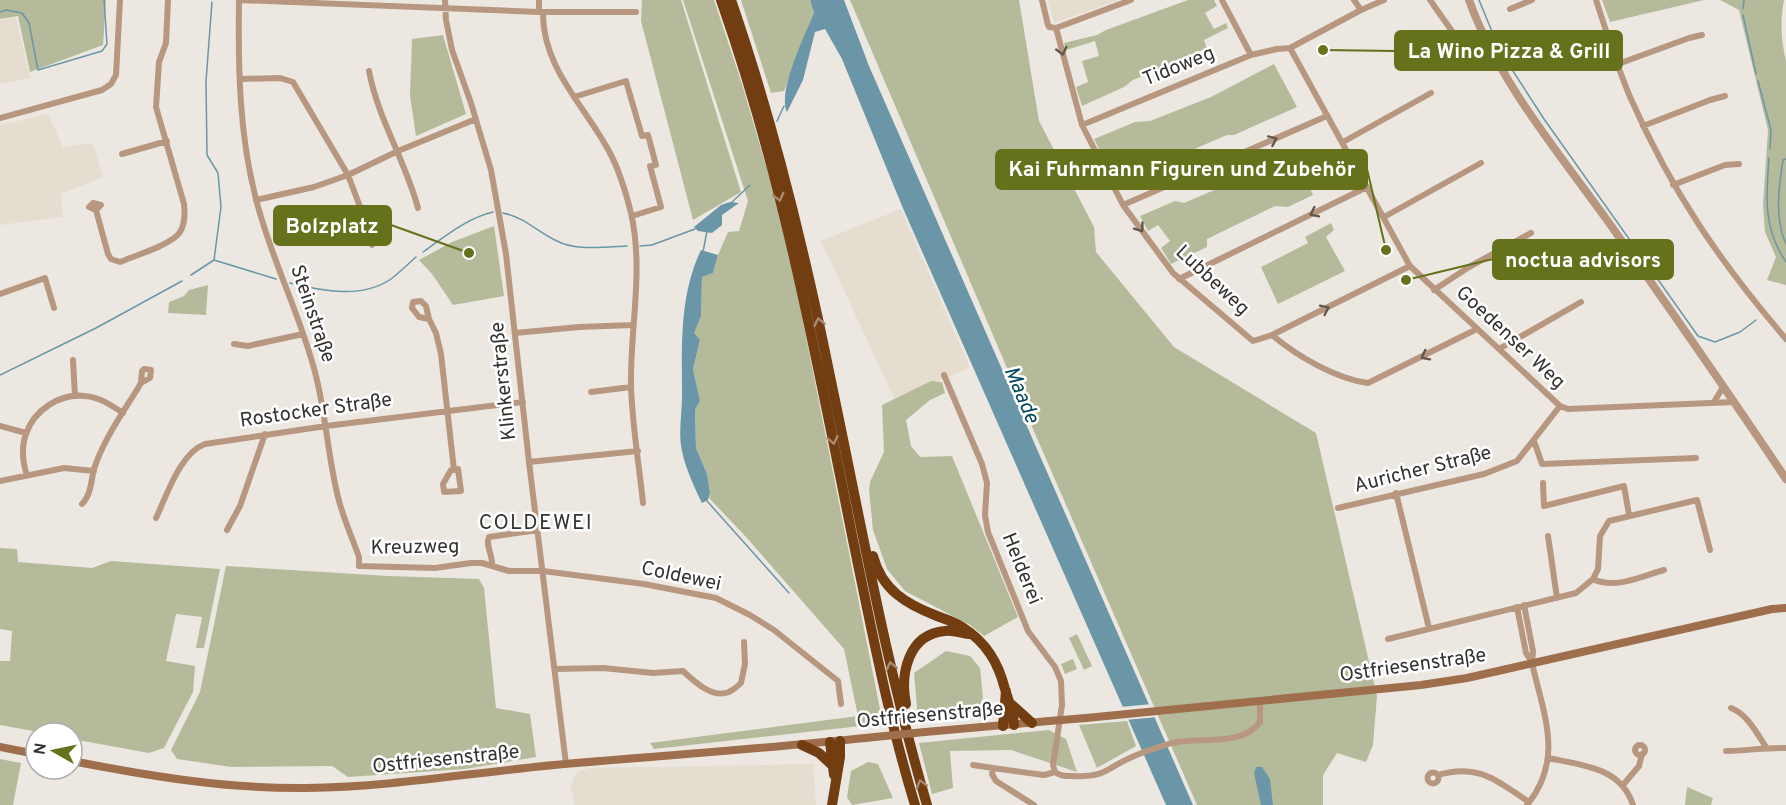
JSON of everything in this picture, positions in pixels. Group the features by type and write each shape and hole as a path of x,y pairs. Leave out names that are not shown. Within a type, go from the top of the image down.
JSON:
{"highway":[{"path":"721,0 746,78 784,217 821,382 872,631 915,805"},
{"path":"731,0 794,213 890,663 927,805"},
{"path":"862,532 869,541 876,568 897,596 914,607 961,626 992,654 1002,675 1006,691 1009,725"},
{"path":"915,763 916,749 903,682 909,655 919,642 936,633 954,631 972,635"},
{"path":"1006,691 1012,705 1032,723"},
{"path":"1009,725 1012,705"},
{"path":"835,741 832,765 835,782"},
{"path":"832,805 840,756 835,741"},
{"path":"802,745 819,753 832,765"},
{"path":"909,786 909,805"}],"main road":[{"name":"Ostfriesenstraße","path":"84,763 198,783 306,788 802,745 1422,685 1467,678 1786,607"},
{"path":"0,747 24,752"}],"street":[{"path":"0,118 102,90 111,84 116,75 120,0"},
{"path":"96,210 111,259 120,262 172,240 180,232 185,216 184,204 156,107 159,62 166,43 168,0"},
{"path":"239,0 446,4 541,12 636,12"},
{"name":"Steinstraße","path":"239,0 238,64 243,123 256,200 270,247 303,334 316,376 338,497 359,557 359,566"},
{"path":"539,0 544,29 554,62 610,153 620,175 632,216 637,250 631,387 643,503"},
{"name":"Lubbeweg","path":"1042,0 1048,25 1056,28 1082,124 1123,205 1179,279 1253,340 1272,335"},
{"path":"1056,28 1131,0"},
{"path":"1222,0 1251,55"},
{"path":"1354,0 1361,10"},
{"name":"Tidoweg","path":"1082,124 1251,55 1290,48 1384,0"},
{"path":"1430,0 1473,61"},
{"path":"1469,0 1494,56 1541,129 1786,479"},
{"path":"1510,9 1532,0"},
{"path":"1596,0 1643,126 1673,185 1696,224 1730,272 1786,339"},
{"name":"Klinkerstraße","path":"446,4 452,50 491,170 498,210 515,333 566,765"},
{"path":"1618,64 1702,35"},
{"name":"Goedenser Weg","path":"1290,48 1410,266 1560,406"},
{"path":"369,70 381,116 398,151 418,207"},
{"path":"240,79 280,78 293,82 348,175 362,212 365,236 372,245"},
{"path":"574,97 626,81 642,136 648,135 656,165 650,166 661,207 632,216"},
{"path":"1343,142 1431,93"},
{"path":"1643,126 1725,96"},
{"path":"1123,205 1327,116"},
{"path":"256,200 314,187 348,175 398,151 476,119"},
{"path":"122,154 167,141"},
{"path":"1384,217 1481,163"},
{"path":"1673,185 1725,165 1739,164"},
{"path":"1179,279 1367,188"},
{"path":"1434,290 1469,267 1531,233"},
{"path":"1410,266 1272,335 1315,363 1368,383 1477,329"},
{"path":"0,294 45,278 54,308"},
{"path":"1499,349 1581,302"},
{"path":"429,319 436,333 441,354 454,470"},
{"path":"515,333 633,325"},
{"path":"234,344 248,346 303,334"},
{"path":"74,360 75,396"},
{"name":"Helderei","path":"944,375 982,464 987,483 986,524 992,542 1028,631 1055,667 1061,681 1062,705 1053,765 1055,772"},
{"path":"82,504 87,499 94,471 104,446 141,383"},
{"path":"591,392 631,387"},
{"path":"1714,402 1723,387"},
{"path":"27,476 23,456 26,433 34,419 46,406 60,399 86,396 101,400 123,413"},
{"name":"Rostocker Straße","path":"156,518 184,460 194,448 205,444 265,434 523,402"},
{"path":"1560,406 1568,409 1734,402"},
{"name":"Auricher Straße","path":"1338,508 1500,469 1517,461 1560,406"},
{"path":"0,426 26,433"},
{"path":"227,530 240,506 265,434"},
{"path":"1534,441 1542,464 1696,458"},
{"path":"529,462 638,451"},
{"path":"0,480 64,468 94,471"},
{"path":"1543,483 1544,506 1623,486 1629,515"},
{"path":"1396,494 1430,628"},
{"path":"1388,639 1576,593 1593,579 1598,569 1600,536 1604,527 1609,521 1629,515 1697,500 1710,550"},
{"path":"492,565 492,554 488,546 489,537 538,530"},
{"path":"1548,536 1557,598"},
{"name":"Kreuzweg","path":"359,566 435,568 471,563 492,565 508,571 543,571"},
{"path":"1593,579 1612,584 1664,570"},
{"name":"Coldewei","path":"543,571 654,586 716,598 750,615 799,648 838,681 841,704"},
{"path":"1438,775 1456,770 1471,770 1497,781 1528,804 1538,790 1548,759 1549,732 1532,663 1533,651 1520,606"},
{"path":"555,669 603,668 653,673 683,671 697,684 714,693 729,693 741,683 745,664 744,642"},
{"path":"974,765 1044,775 1055,772 1061,776 1094,776 1107,772 1136,755 1173,743 1223,740 1252,730 1260,722 1260,701"},
{"path":"1731,708 1740,712 1749,721 1766,747"},
{"path":"1726,751 1766,747 1786,748"},
{"path":"1623,785 1639,766 1642,754"},
{"path":"1548,759 1601,770 1623,785 1633,805"},
{"path":"993,768 992,774 996,780 1034,805"}],"shaded area":[{"path":"1048,0 1119,0 1054,23"},
{"path":"16,17 30,78 0,84 0,20"},
{"path":"48,114 63,147 93,143 103,177 61,194 63,217 0,225 0,125"},
{"path":"901,209 970,368 894,398 821,241"},
{"path":"813,764 816,805 574,805 571,786 574,776 579,771 589,768"}],"green space":[{"path":"0,0 106,0 103,45 30,72 18,16 0,19"},
{"path":"642,0 681,0 741,192 693,220 641,21"},
{"path":"683,0 714,0 742,84 785,231 882,719 879,724 654,749 650,743 858,716 844,649 709,498 707,474 696,448 695,410 700,401 693,369 700,340 693,334 701,316 702,277 713,273 728,232 739,231 748,201"},
{"path":"741,0 810,0 814,13 784,91 771,93"},
{"path":"850,0 1019,0 1039,121 1094,227 1096,252 1174,347 1316,433 1377,696 1373,745 1366,762 1337,753 1323,775 1323,805 1197,805"},
{"path":"1188,0 1214,0 1217,6 1205,13 1214,29 1226,23 1228,28 1204,40 1207,48 1133,80 1124,87 1082,106 1076,87 1088,82 1082,61 1099,56 1095,41 1066,50 1064,43 1097,35"},
{"path":"1602,0 1704,0 1610,22"},
{"path":"1720,0 1784,0 1782,38 1786,61 1786,285 1767,280 1776,257 1765,232 1763,205 1768,130 1739,10"},
{"path":"443,35 466,114 416,136 410,96 412,39"},
{"path":"1274,64 1297,107 1169,160 1169,165 1128,183 1116,184 1110,172 1122,166 1114,149 1102,155 1094,139 1135,122 1150,121 1211,97"},
{"path":"1293,151 1313,195 1288,207 1275,206 1207,239 1207,247 1171,264 1161,248 1170,241 1158,225 1148,231 1140,216 1175,201 1184,203 1247,176 1254,166"},
{"path":"1331,223 1334,230 1326,237 1345,271 1278,304 1261,267 1308,243 1305,237"},
{"path":"494,226 504,296 453,305 432,274 419,260 452,242"},
{"path":"208,285 206,315 168,313 169,302 184,296 189,290"},
{"path":"931,381 942,382 945,393 930,400 906,420 911,446 920,457 952,456 1018,617 984,636 970,625 905,591 887,569 873,530 869,490 870,482 884,452 882,405"},
{"path":"0,548 17,549 18,562 92,568 111,561 220,569 204,648 196,648 202,617 176,614 166,661 195,666 193,692 164,748 149,753 84,741 84,721 24,721 24,729 0,725 0,661 10,661 12,631 0,629"},
{"path":"226,566 479,579 484,588 496,708 530,714 536,757 465,769 348,777 332,766 231,767 177,759 171,750 200,692"},
{"path":"1077,634 1092,666 1084,670 1069,638"},
{"path":"946,651 970,656 980,668 983,697 977,714 918,720 914,673"},
{"path":"1073,659 1077,669 1065,674 1061,664"},
{"path":"1127,721 1136,746 1097,768 1079,725"},
{"path":"1049,730 1066,739 1077,772 1011,750 950,751 953,788 932,794 919,743"},
{"path":"0,759 21,763 13,805 0,805"},
{"path":"868,762 878,764 893,798 852,805 847,797 851,771"},
{"path":"1687,787 1713,798 1711,805 1685,805"}],"water":[{"path":"810,0 844,0 869,66 1193,805 1166,805 902,206 842,59 825,29 815,32 803,80 787,112 785,103 789,78 814,13"},
{"path":"730,202 739,203 722,215 722,225 712,233 698,231 694,227 721,205"},
{"path":"701,250 718,255 713,273 702,277 701,316 694,333 700,340 693,369 700,401 695,410 696,448 707,474 710,492 708,500 702,503 685,464 680,430 685,303"},
{"path":"1256,767 1262,767 1270,779 1273,805 1261,805 1254,773"}],"pier":[{"path":"1152,704 1158,717 1125,720 1120,707"}],"waterway":[{"path":"0,12 6,10 22,13 29,23 38,70 102,51 107,44 104,0"},
{"path":"1479,0 1500,51 1544,119 1698,336 1715,342 1740,332 1756,320"},
{"path":"1743,9 1744,0"},
{"path":"212,2 206,81 207,155 218,173 221,207 214,260"},
{"path":"1743,15 1756,74"},
{"path":"1758,81 1771,130 1770,149"},
{"path":"777,121 784,106"},
{"path":"1769,158 1768,212 1773,237 1786,262"},
{"path":"1786,159 1783,160 1778,202 1780,224 1786,244"},
{"path":"731,203 750,185"},
{"path":"423,252 465,223 493,212"},
{"path":"503,213 525,221 564,244 591,248 627,246"},
{"path":"640,246 652,245 695,229"},
{"path":"703,252 707,231"},
{"path":"290,283 328,291 367,289 391,279 416,257"},
{"path":"191,275 214,260 276,279"},
{"path":"0,375 96,328 182,281"},
{"path":"707,501 789,593"}],"place":[{"name":"La Wino Pizza & Grill","path":"1323,50"},
{"name":"Kai Fuhrmann Figuren und Zubehör","path":"1386,250"},
{"name":"Bolzplatz","path":"469,253"},
{"name":"noctua advisors","path":"1406,280"}],"district":[{"name":"COLDEWEI","path":"536,523"}],"water label":[{"name":"Maade","path":"1021,395"}]}
